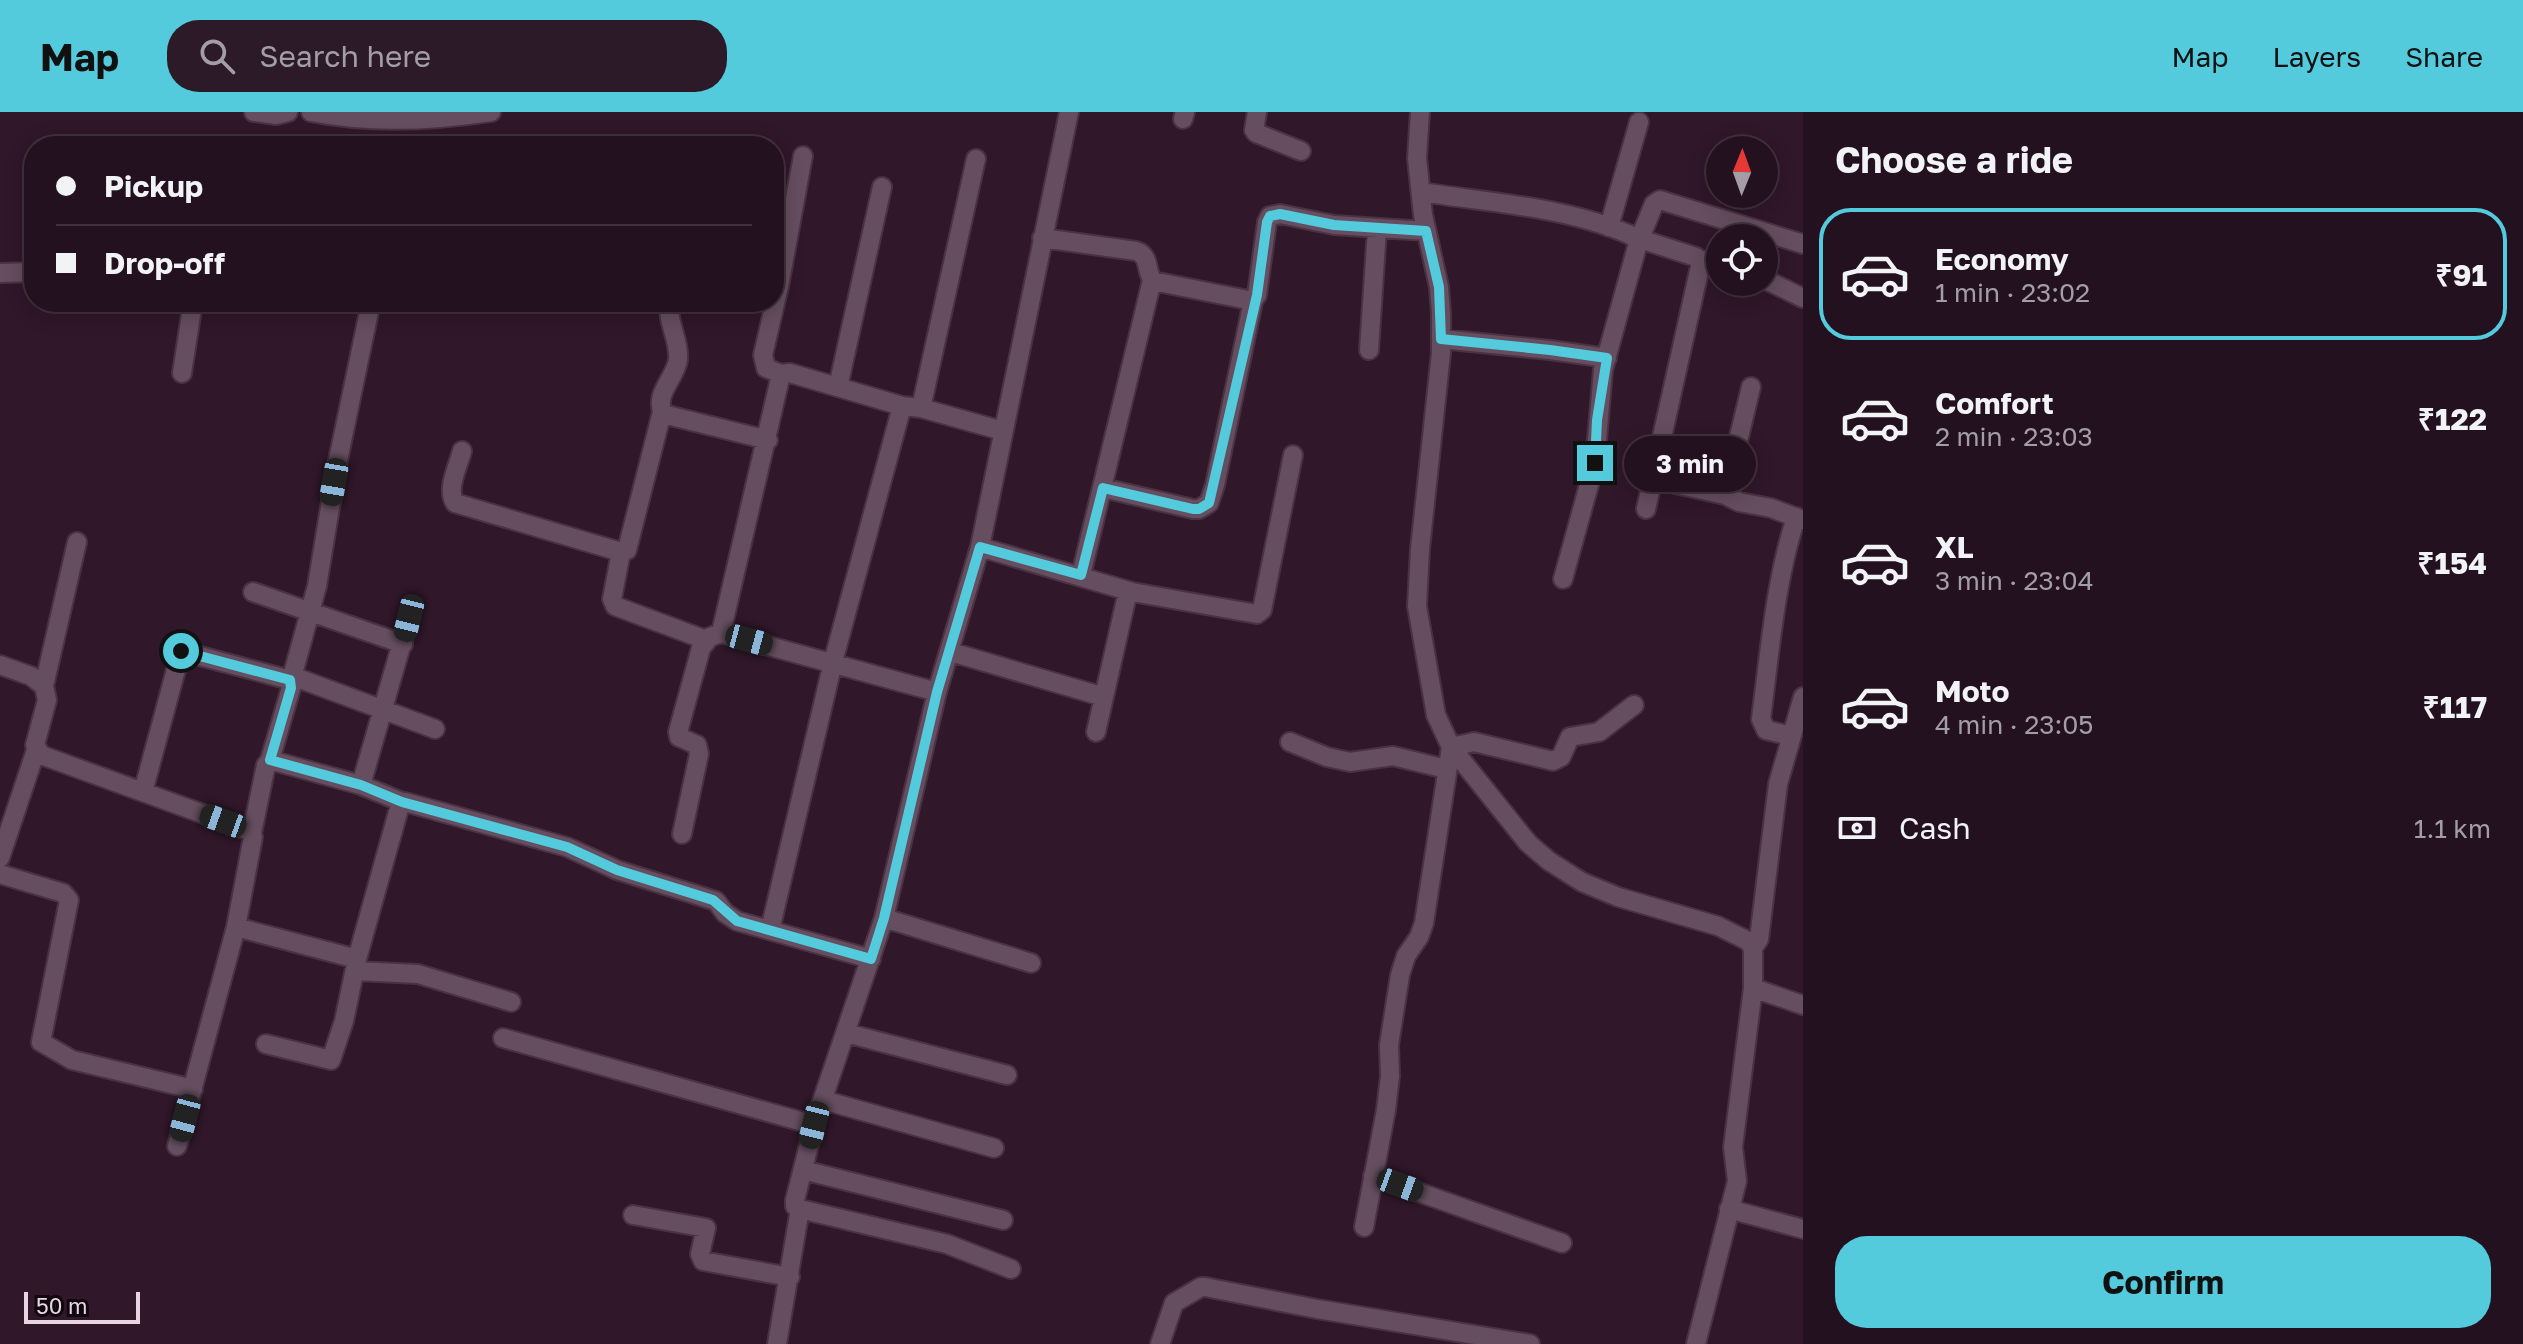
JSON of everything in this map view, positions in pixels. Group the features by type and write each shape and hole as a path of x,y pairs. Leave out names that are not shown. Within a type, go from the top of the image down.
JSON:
{"street":[{"path":"254,112 276,115 288,112"},
{"path":"311,112 400,120 491,112"},
{"path":"1011,1269 947,1244 800,1209 795,1206 795,1200 814,1125 884,918 937,692 980,547 1069,112"},
{"path":"1257,112 1256,133 1301,151"},
{"path":"1420,112 1417,158 1426,231 1439,287 1441,339 1417,606 1434,705 1451,747 1528,843 1564,871 1618,897 1718,926 1748,941 1753,948"},
{"path":"1609,227 1639,122"},
{"path":"784,247 803,156"},
{"path":"770,930 833,662 911,407 976,159"},
{"path":"838,387 882,187"},
{"path":"1421,192 1537,210 1609,227 1639,241 1706,261"},
{"path":"1563,579 1595,463 1597,420 1607,358 1639,241 1654,204 1663,200 1803,244"},
{"path":"1103,488 1193,509 1209,503 1253,301 1257,295 1270,216 1280,214 1325,224 1426,231"},
{"path":"1369,350 1377,229"},
{"path":"1042,238 1143,254 1152,280 1081,575"},
{"path":"1646,509 1700,260"},
{"path":"0,273 24,272"},
{"path":"1152,280 1253,301"},
{"path":"1778,286 1803,298"},
{"path":"182,373 191,312"},
{"path":"177,1146 236,927 266,765 270,760 310,612 369,312"},
{"path":"462,451 451,488 451,498 455,503 621,552 627,550 662,412 660,404 677,365 677,337 670,312"},
{"path":"772,312 763,363 766,368 1003,431"},
{"path":"1441,339 1607,358"},
{"path":"682,834 698,747 679,737 678,732 698,655 714,637 768,440 781,374"},
{"path":"1725,495 1751,387"},
{"path":"662,412 768,440"},
{"path":"980,547 1128,591 1260,613 1293,455"},
{"path":"1653,479 1725,495 1739,502 1800,518 1784,557 1773,614 1761,719 1766,730 1791,736"},
{"path":"0,858 36,750 47,700 44,686 77,542"},
{"path":"621,552 612,599 615,606 714,637 833,662 937,692"},
{"path":"1096,732 1128,591"},
{"path":"253,592 403,644"},
{"path":"361,785 409,618"},
{"path":"143,792 181,651 292,679 435,729"},
{"path":"951,652 1104,697"},
{"path":"0,665 31,676 44,686"},
{"path":"1696,1344 1737,1181 1733,1147 1753,988 1753,948 1759,939 1778,784 1803,697"},
{"path":"1451,747 1474,742 1553,761 1561,757 1570,737 1599,732 1634,705"},
{"path":"1290,742 1327,757 1350,762 1393,756 1446,769"},
{"path":"1364,1227 1386,1110 1390,1076 1389,1045 1400,975 1406,956 1424,923 1451,747"},
{"path":"36,750 41,755 252,833"},
{"path":"270,760 361,785 402,802 567,847 631,875 716,901 725,913 737,921 871,959"},
{"path":"266,1044 331,1060 402,802"},
{"path":"0,874 63,893 69,900 41,1042 72,1060 193,1089"},
{"path":"884,918 1031,963"},
{"path":"236,927 356,965 418,974 511,1002"},
{"path":"1753,988 1803,1005"},
{"path":"846,1033 1007,1075"},
{"path":"503,1038 814,1125"},
{"path":"823,1100 994,1148"},
{"path":"803,1170 1003,1220"},
{"path":"1373,1176 1562,1243"},
{"path":"777,1344 800,1209"},
{"path":"1729,1209 1803,1229"},
{"path":"633,1215 706,1228 700,1254 703,1261 790,1277"},
{"path":"1160,1344 1174,1303 1205,1287 1530,1344"}],"route":[{"path":"181,651 291,681 270,760 361,785 402,802 567,847 617,870 716,901 725,913 737,921 871,959 884,918 937,692 980,547 1081,575 1103,488 1193,509 1209,503 1253,301 1257,295 1270,216 1280,214 1316,223 1426,231 1439,287 1441,339 1607,358 1597,420 1595,463"}]}
